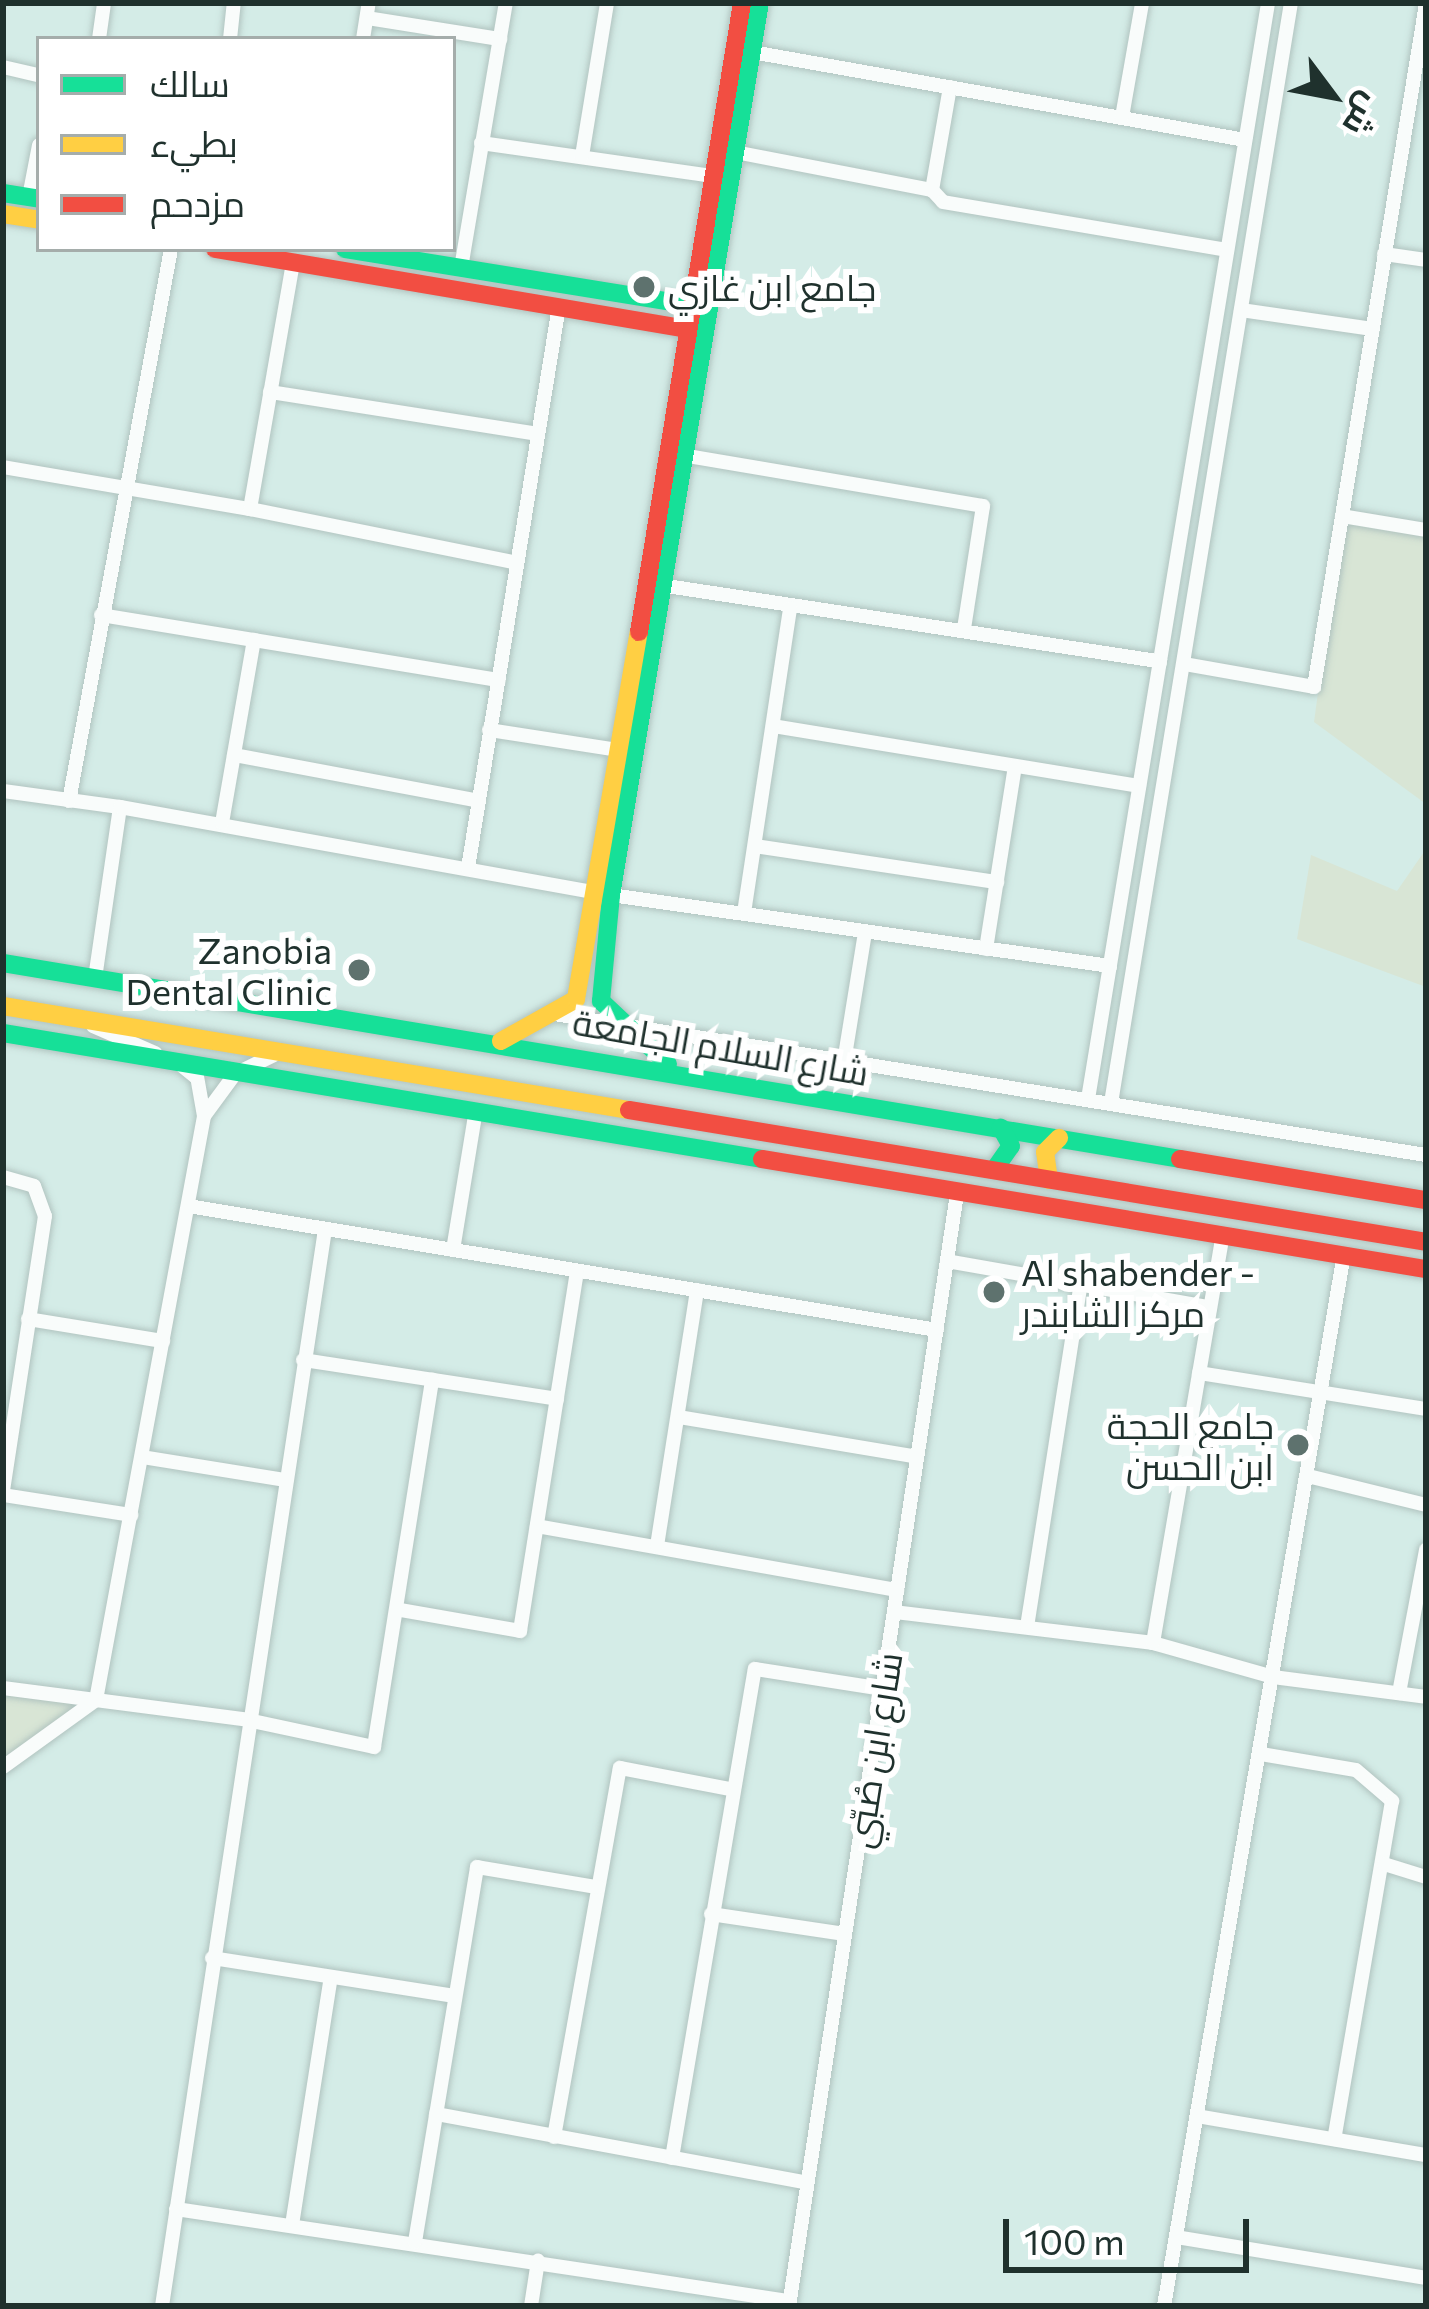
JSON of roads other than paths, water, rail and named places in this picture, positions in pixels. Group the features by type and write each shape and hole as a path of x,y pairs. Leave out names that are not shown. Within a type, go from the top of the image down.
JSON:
{"street":[{"path":"99,36 104,3"},
{"path":"230,36 234,3"},
{"path":"461,268 506,3"},
{"path":"582,156 607,3"},
{"path":"501,1041 576,999 602,894 667,586 688,456 715,213 712,176 742,3"},
{"path":"683,1072 621,1026 601,1001 602,894 618,750 692,305 735,152 760,3"},
{"path":"1122,117 1142,3"},
{"path":"1088,1099 1268,3"},
{"path":"1111,1103 1291,3"},
{"path":"1185,664 1314,687 1426,4"},
{"path":"368,10 500,40"},
{"path":"752,52 1245,140"},
{"path":"3,67 36,74"},
{"path":"932,190 950,87"},
{"path":"481,143 712,176"},
{"path":"735,152 932,190 943,202 1227,250"},
{"path":"3,193 34,198"},
{"path":"3,214 36,220"},
{"path":"69,801 121,488 170,252"},
{"path":"233,252 688,329"},
{"path":"363,252 692,305"},
{"path":"1384,254 1426,260"},
{"path":"250,509 293,262"},
{"path":"469,868 559,306"},
{"path":"1241,310 1372,329"},
{"path":"1208,364 1232,368"},
{"path":"270,392 538,434"},
{"path":"688,456 983,506 964,629"},
{"path":"3,467 250,509 517,563"},
{"path":"1342,515 1426,530"},
{"path":"667,586 1160,661"},
{"path":"744,914 790,608"},
{"path":"101,615 499,680"},
{"path":"222,823 254,640"},
{"path":"773,726 1139,786"},
{"path":"490,730 618,750"},
{"path":"234,755 478,801"},
{"path":"986,949 1015,766"},
{"path":"3,791 222,823 602,894 1110,965"},
{"path":"95,978 120,808"},
{"path":"755,846 997,882"},
{"path":"844,1062 865,932"},
{"name":"شارع السلام الجامعة","path":"3,963 501,1041 1426,1200"},
{"path":"576,999 588,1010 601,1001"},
{"path":"3,1006 1426,1242"},
{"path":"554,1014 1426,1155"},
{"path":"3,1767 96,1700 204,1116 197,1078 180,1064 76,1018"},
{"path":"3,1033 957,1195 1426,1268"},
{"path":"204,1116 236,1074 254,1059 284,1053"},
{"path":"583,1133 587,1103"},
{"path":"453,1250 475,1115"},
{"path":"994,1170 1011,1146 1000,1128"},
{"path":"1049,1180 1046,1152 1059,1138"},
{"path":"3,1177 34,1186 44,1200 3,1492 131,1515"},
{"name":"شارع ابن صُبّي","path":"789,2303 957,1195"},
{"path":"188,1206 937,1330"},
{"path":"162,2306 326,1229"},
{"path":"1154,1643 1222,1235"},
{"path":"1164,2306 1345,1254"},
{"path":"947,1261 1209,1307"},
{"path":"401,1610 520,1631 577,1270"},
{"path":"1027,1627 1082,1284"},
{"path":"657,1546 698,1290"},
{"path":"28,1319 163,1341"},
{"path":"303,1360 557,1399"},
{"path":"1199,1373 1426,1408"},
{"path":"3,1688 248,1720 374,1747 401,1610 432,1380"},
{"path":"679,1417 917,1457"},
{"path":"142,1456 285,1480"},
{"path":"1308,1476 1426,1505"},
{"path":"537,1526 897,1590"},
{"path":"1400,1693 1426,1550"},
{"path":"894,1612 1154,1643 1273,1677 1426,1697"},
{"path":"672,2158 730,1789 755,1669 882,1690"},
{"path":"1261,1754 1356,1770 1392,1801 1334,2139"},
{"path":"554,2137 620,1768 730,1789"},
{"path":"1384,1864 1426,1877"},
{"path":"416,2242 477,1867 597,1887"},
{"path":"711,1914 845,1934"},
{"path":"212,1958 454,1996"},
{"path":"292,2225 331,1977"},
{"path":"436,2114 807,2183"},
{"path":"1197,2116 1426,2156"},
{"path":"176,2209 416,2242 789,2303"},
{"path":"1176,2237 1426,2278"},
{"path":"530,2306 538,2261"}],"place":[{"name":"جامع ابن غازي","path":"644,287"},
{"name":"Zanobia Dental Clinic","path":"359,970"},
{"name":"Al shabender - مركز الشابندر","path":"994,1292"},
{"name":"جامع الحجة ابن الحسن","path":"1298,1445"}]}
